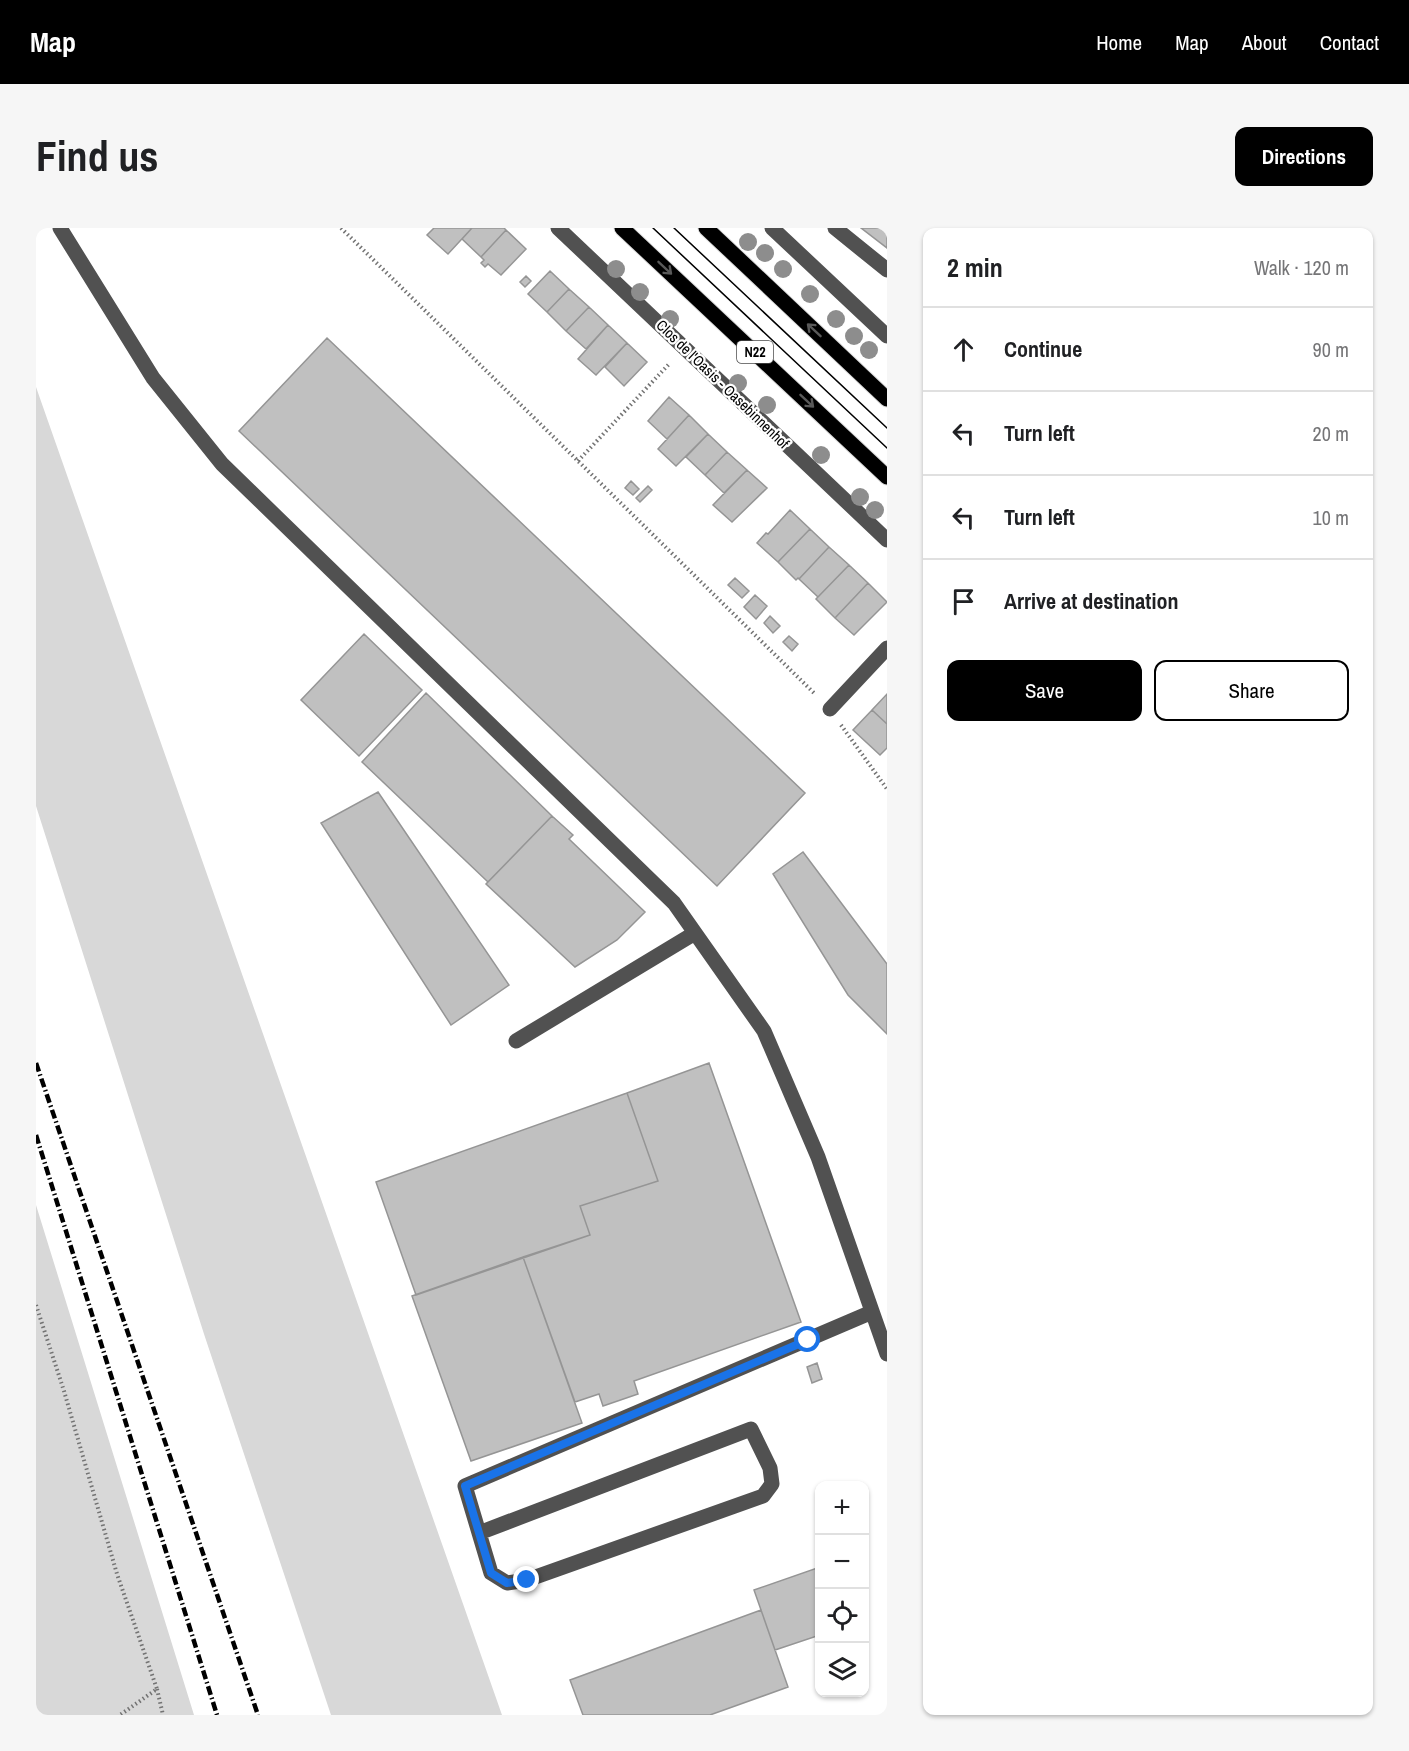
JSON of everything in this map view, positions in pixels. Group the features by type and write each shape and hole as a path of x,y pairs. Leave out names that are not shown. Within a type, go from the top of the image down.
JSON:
{"main road":[{"name":"N22","path":"622,228 887,477"},
{"path":"706,228 887,399"}],"street":[{"path":"60,228 153,378 222,464 674,903 764,1031 818,1157 887,1354"},
{"name":"Clos de l'Oasis - Oasebinnenhof","path":"558,228 887,540"},
{"path":"772,228 887,336"},
{"path":"835,228 887,270"},
{"path":"830,709 887,648"},
{"path":"516,1041 695,933"},
{"path":"479,1533 752,1429 770,1468 772,1484 763,1496 527,1580 507,1583 491,1573 479,1533 465,1486 872,1312"}],"path":[{"path":"341,228 830,709 887,789"},
{"path":"578,461 684,348"},
{"path":"36,1305 64,1391 117,1574 157,1689 163,1715"},
{"path":"120,1715 157,1689"}],"shaded area":[{"path":"36,387 502,1715 331,1715 204,1334 36,806"},
{"path":"36,1205 194,1715 36,1715"}],"building":[{"path":"434,228 472,228 448,254 427,235"},
{"path":"472,228 504,228 506,230 481,257 462,239"},
{"path":"861,228 887,228 887,248"},
{"path":"506,230 526,249 501,275 488,264 485,267 481,263 484,260 481,257"},
{"path":"550,271 569,289 547,312 528,294"},
{"path":"526,276 531,281 525,287 520,282"},
{"path":"569,289 589,307 566,331 547,312"},
{"path":"589,307 608,325 586,349 566,331"},
{"path":"608,325 627,343 596,375 578,359"},
{"path":"327,338 805,793 717,886 239,431"},
{"path":"627,343 647,362 624,386 605,367"},
{"path":"669,397 689,415 667,439 648,421"},
{"path":"689,415 708,434 676,466 658,449"},
{"path":"708,434 727,452 705,475 686,457"},
{"path":"727,452 747,470 724,493 705,475"},
{"path":"747,470 767,488 732,522 713,505"},
{"path":"631,481 639,489 633,495 625,488"},
{"path":"648,486 652,490 640,502 636,498"},
{"path":"790,510 810,529 778,562 757,543"},
{"path":"810,529 829,547 796,580 778,562"},
{"path":"829,547 849,565 818,597 799,579"},
{"path":"849,565 868,583 835,618 816,599"},
{"path":"735,578 749,591 742,598 728,585"},
{"path":"868,583 887,602 854,635 835,618"},
{"path":"755,595 767,606 756,619 744,607"},
{"path":"770,616 780,626 773,633 764,623"},
{"path":"364,634 422,690 359,756 301,700"},
{"path":"789,636 798,644 792,651 783,642"},
{"path":"426,693 552,816 488,882 362,762"},
{"path":"887,694 887,724 872,710"},
{"path":"872,710 887,724 887,748 880,755 853,730"},
{"path":"378,792 509,985 451,1025 321,823"},
{"path":"552,816 573,835 569,839 645,912 617,940 575,967 486,884"},
{"path":"803,852 887,964 887,1034 848,995 773,874"},
{"path":"709,1063 801,1322 634,1381 638,1394 603,1406 599,1394 575,1402 523,1257 590,1235 580,1206 658,1181 627,1093"},
{"path":"627,1093 658,1181 580,1206 590,1235 416,1295 376,1182"},
{"path":"523,1257 582,1423 471,1461 412,1296"},
{"path":"817,1363 822,1379 812,1383 807,1367"},
{"path":"815,1569 815,1637 775,1650 754,1590"},
{"path":"761,1610 788,1687 710,1715 583,1715 570,1680"}],"tram line":[{"path":"653,228 887,448"},
{"path":"674,228 887,428"}],"railway":[{"path":"36,1063 258,1715"},
{"path":"36,1135 217,1715"}],"route":[{"path":"527,1580 507,1583 491,1573 465,1486 808,1340"}]}
